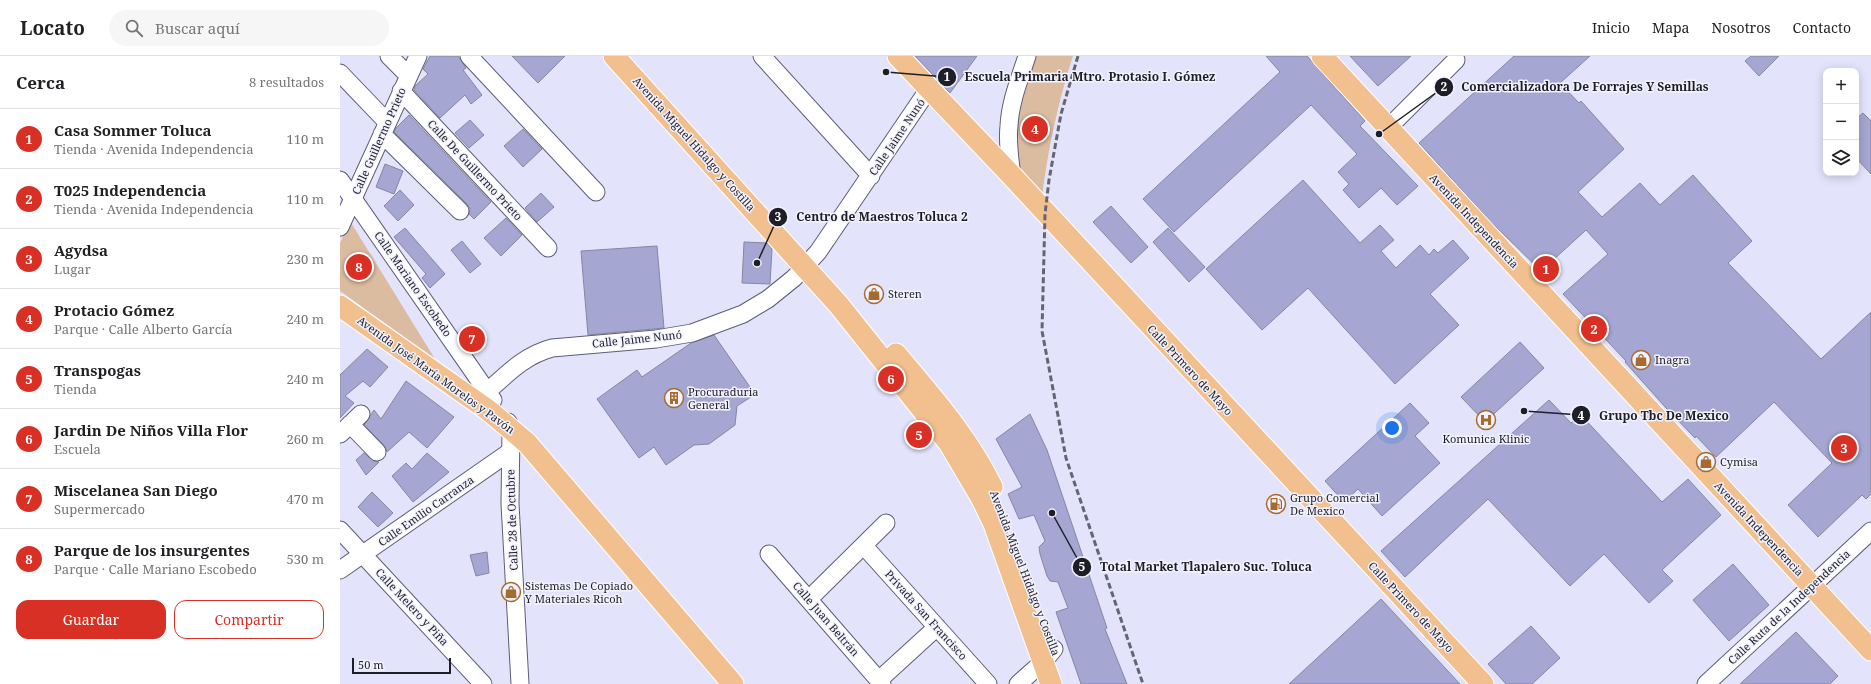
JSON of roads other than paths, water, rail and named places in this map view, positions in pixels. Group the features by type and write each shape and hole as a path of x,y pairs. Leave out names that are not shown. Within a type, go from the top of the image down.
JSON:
{"main road":[{"name":"Avenida Miguel Hidalgo y Costilla","path":"614,56 838,304 855,312 882,338 936,401 973,453 1003,512 1043,661 1051,684"},
{"name":"Calle Primero de Mayo","path":"898,56 928,90 1012,176 1483,684"},
{"name":"Avenida Independencia","path":"1322,56 1871,650"},
{"name":"Avenida José María Morelos y Pavón","path":"340,306 511,428 527,443 733,684"},
{"name":"Avenida Miguel Hidalgo y Costilla","path":"1043,661 1066,684"}],"street":[{"path":"389,56 408,76"},
{"name":"Calle Guillermo Prieto","path":"340,227 418,56"},
{"path":"469,56 596,192"},
{"path":"762,56 871,176"},
{"path":"1012,176 1008,150 1009,124 1015,95 1027,56"},
{"path":"1388,128 1456,60"},
{"path":"340,73 384,128 460,210"},
{"name":"Calle Jaime Nunó","path":"487,392 519,364 540,351 552,348 674,337 692,333 730,319 768,299 806,267 832,233 928,90"},
{"name":"Calle De Guillermo Prieto","path":"401,91 548,248"},
{"name":"Calle Mariano Escobedo","path":"340,180 354,198 511,428"},
{"path":"350,424 376,452"},
{"name":"Calle 28 de Octubre","path":"511,428 510,504 520,684"},
{"name":"Calle Emilio Carranza","path":"340,570 511,451"},
{"path":"809,599 886,523"},
{"name":"Calle Melero y Piña","path":"340,530 483,684"},
{"name":"Calle Ruta de la Independencia","path":"1706,684 1871,531"},
{"name":"Privada San Francisco","path":"864,546 988,684"},
{"name":"Calle Juan Beltrán","path":"769,554 880,682"},
{"path":"880,682 937,627"},
{"path":"1018,684 1043,661"}],"railway":[{"path":"1078,56 1061,114 1049,180 1045,214 1042,331 1066,458 1143,684"}],"place":[{"name":"Escuela Primaria Mtro. Protasio I. Gómez","path":"886,72"},
{"name":"Protacio Gómez","path":"1035,129"},
{"name":"Comercializadora De Forrajes Y Semillas","path":"1379,134"},
{"name":"Centro de Maestros Toluca 2","path":"757,263"},
{"name":"Parque de los insurgentes","path":"359,267"},
{"name":"Casa Sommer Toluca","path":"1546,269"},
{"name":"Steren","path":"874,294"},
{"name":"T025 Independencia","path":"1594,329"},
{"name":"Miscelanea San Diego","path":"472,339"},
{"name":"Inagra","path":"1641,360"},
{"name":"Jardin De Niños Villa Flor","path":"891,379"},
{"name":"Procuraduria General","path":"674,398"},
{"name":"Grupo Tbc De Mexico","path":"1524,411"},
{"name":"Komunica Klinic","path":"1486,420"},
{"name":"Transpogas","path":"919,435"},
{"name":"Agydsa","path":"1844,448"},
{"name":"Cymisa","path":"1706,462"},
{"name":"Grupo Comercial De Mexico","path":"1276,504"},
{"name":"Total Market Tlapalero Suc. Toluca","path":"1052,513"},
{"name":"Sistemas De Copiado Y Materiales Ricoh","path":"511,592"}]}
